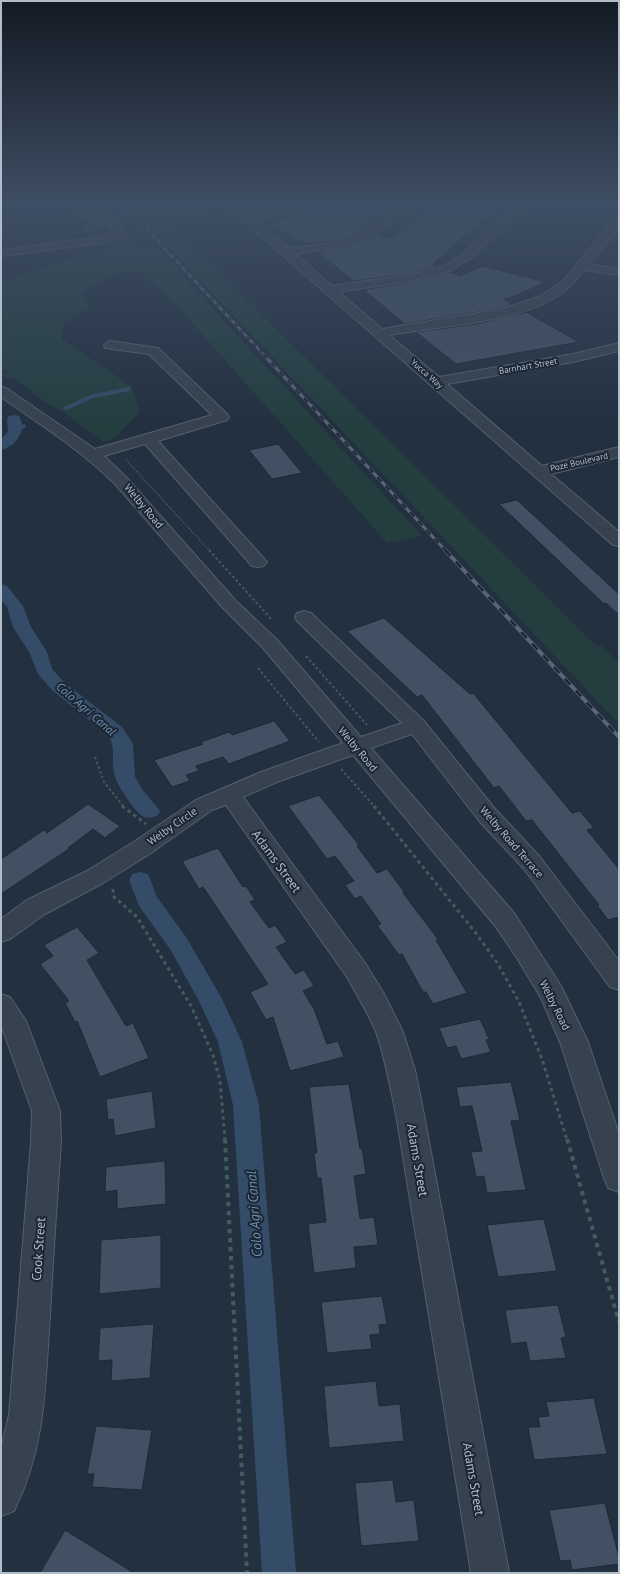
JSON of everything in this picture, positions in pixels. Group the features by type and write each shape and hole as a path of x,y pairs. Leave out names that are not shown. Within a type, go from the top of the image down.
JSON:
{"street":[{"name":"Yucca Way","path":"318,278 619,541"},
{"path":"331,290 406,278"},
{"path":"380,333 504,312 530,306 558,291 570,278"},
{"path":"92,455 222,417 153,351 110,345"},
{"name":"Barnhart Street","path":"436,382 573,358 619,347"},
{"name":"Welby Road","path":"1,391 92,455 120,478 134,497 229,604 270,644 356,747 505,920 552,994 574,1042 619,1178"},
{"path":"148,439 258,562"},
{"name":"Poze Boulevard","path":"539,472 619,452"},
{"name":"Welby Road Terrace","path":"304,617 416,725 488,816 532,863 619,980"},
{"path":"356,747 416,725"},
{"name":"Welby Circle","path":"1,932 36,907 94,877 140,849 204,804 269,776 356,747"},
{"name":"Adams Street","path":"229,793 356,970 375,1002 389,1032 401,1070 411,1120 490,1573"},
{"name":"Cook Street","path":"1,1005 12,1021 46,1111 46,1142 26,1416 19,1450 8,1486 1,1498"}],"path":[{"path":"258,668 319,741"},
{"path":"95,757 104,782 120,804 149,826"},
{"path":"342,770 360,790 475,932 498,964 519,1002 542,1059 562,1122 619,1322"},
{"path":"116,884 112,890 112,896 137,917 191,1006 213,1055 220,1081 224,1114 247,1573"}],"green space":[{"path":"12,278 106,278 81,293 91,307 64,323 62,339 131,386 140,412 115,437 104,442 62,411 43,401 16,379 1,370 1,282"},
{"path":"146,278 185,278 422,536 387,543 177,306"},
{"path":"198,278 226,278 597,647 602,646 619,663 619,724"}],"building":[{"path":"351,278 374,278 354,281"},
{"path":"424,278 532,278 546,282 513,297 503,299 512,304 502,308 405,324 364,290"},
{"path":"526,312 579,342 456,364 416,332 477,324"},
{"path":"278,444 302,473 272,479 249,450"},
{"path":"517,500 619,594 619,615 606,603 604,604 499,504"},
{"path":"384,618 470,694 473,693 572,813 580,811 594,828 587,830 619,869 619,917 608,920 597,905 599,905 532,820 526,821 499,786 494,788 422,695 417,697 347,631"},
{"path":"274,721 290,741 229,764 223,757 196,766 199,771 186,775 190,781 172,787 154,760 203,744 201,742 229,732 232,735"},
{"path":"319,795 359,845 357,846 377,873 387,869 405,893 403,893 438,939 436,940 467,993 433,1004 426,992 423,992 402,954 399,955 377,925 381,924 361,896 355,899 345,885 354,881 335,856 327,859 288,806"},
{"path":"88,804 120,826 105,838 93,829 68,848 69,849 1,894 1,859 44,830 47,833"},
{"path":"218,848 243,887 246,886 255,900 250,902 269,928 275,925 287,942 276,947 295,974 304,970 314,986 303,991 314,1009 327,1044 338,1041 344,1057 290,1071 273,1017 266,1020 250,992 268,984 203,887 199,889 182,861"},
{"path":"77,927 99,953 87,960 126,1026 133,1023 149,1058 100,1077 77,1021 75,1022 65,1003 69,1001 40,964 53,956 44,945"},
{"path":"480,1019 489,1039 486,1040 491,1052 461,1059 456,1046 447,1048 439,1028"},
{"path":"511,1082 520,1120 511,1121 526,1190 487,1193 484,1176 476,1177 471,1152 482,1151 472,1106 460,1107 456,1087"},
{"path":"349,1084 360,1149 362,1148 366,1174 354,1176 360,1219 374,1217 378,1245 354,1247 356,1268 314,1273 308,1224 326,1222 321,1178 317,1178 314,1153 317,1153 309,1087"},
{"path":"152,1091 156,1128 115,1136 113,1119 108,1120 106,1099"},
{"path":"165,1161 166,1204 117,1209 117,1190 105,1192 106,1167"},
{"path":"544,1219 557,1271 498,1277 487,1225"},
{"path":"161,1235 161,1288 99,1294 101,1240"},
{"path":"382,1296 387,1324 379,1325 380,1334 370,1335 372,1349 327,1353 321,1302"},
{"path":"558,1305 566,1337 561,1338 566,1358 530,1361 526,1342 511,1344 505,1310"},
{"path":"154,1324 150,1378 111,1381 112,1360 98,1361 100,1328"},
{"path":"376,1381 379,1406 400,1404 404,1441 329,1448 324,1386"},
{"path":"594,1398 607,1454 534,1460 528,1427 540,1427 538,1417 549,1416 546,1402"},
{"path":"96,1426 152,1430 142,1490 92,1487 94,1474 87,1474"},
{"path":"393,1480 396,1502 414,1500 419,1541 361,1546 355,1483"},
{"path":"605,1503 619,1557 619,1564 572,1570 570,1560 560,1561 549,1510"},
{"path":"65,1530 134,1573 40,1573"}],"waterway":[{"path":"66,408 93,396 129,389"},
{"name":"Colo Agri Canal","path":"1,446 15,432 14,419"},
{"name":"Colo Agri Canal","path":"16,430 24,426"},
{"name":"Colo Agri Canal","path":"1,589 15,606 22,627 38,652 44,670 59,687 115,731 123,744 125,777 134,793 150,811"},
{"name":"Colo Agri Canal","path":"140,880 147,900 178,943 209,997 230,1042 246,1105 279,1573"}],"railway":[{"path":"193,278 264,355"},
{"path":"263,354 446,551"},
{"path":"445,550 619,737"}]}
